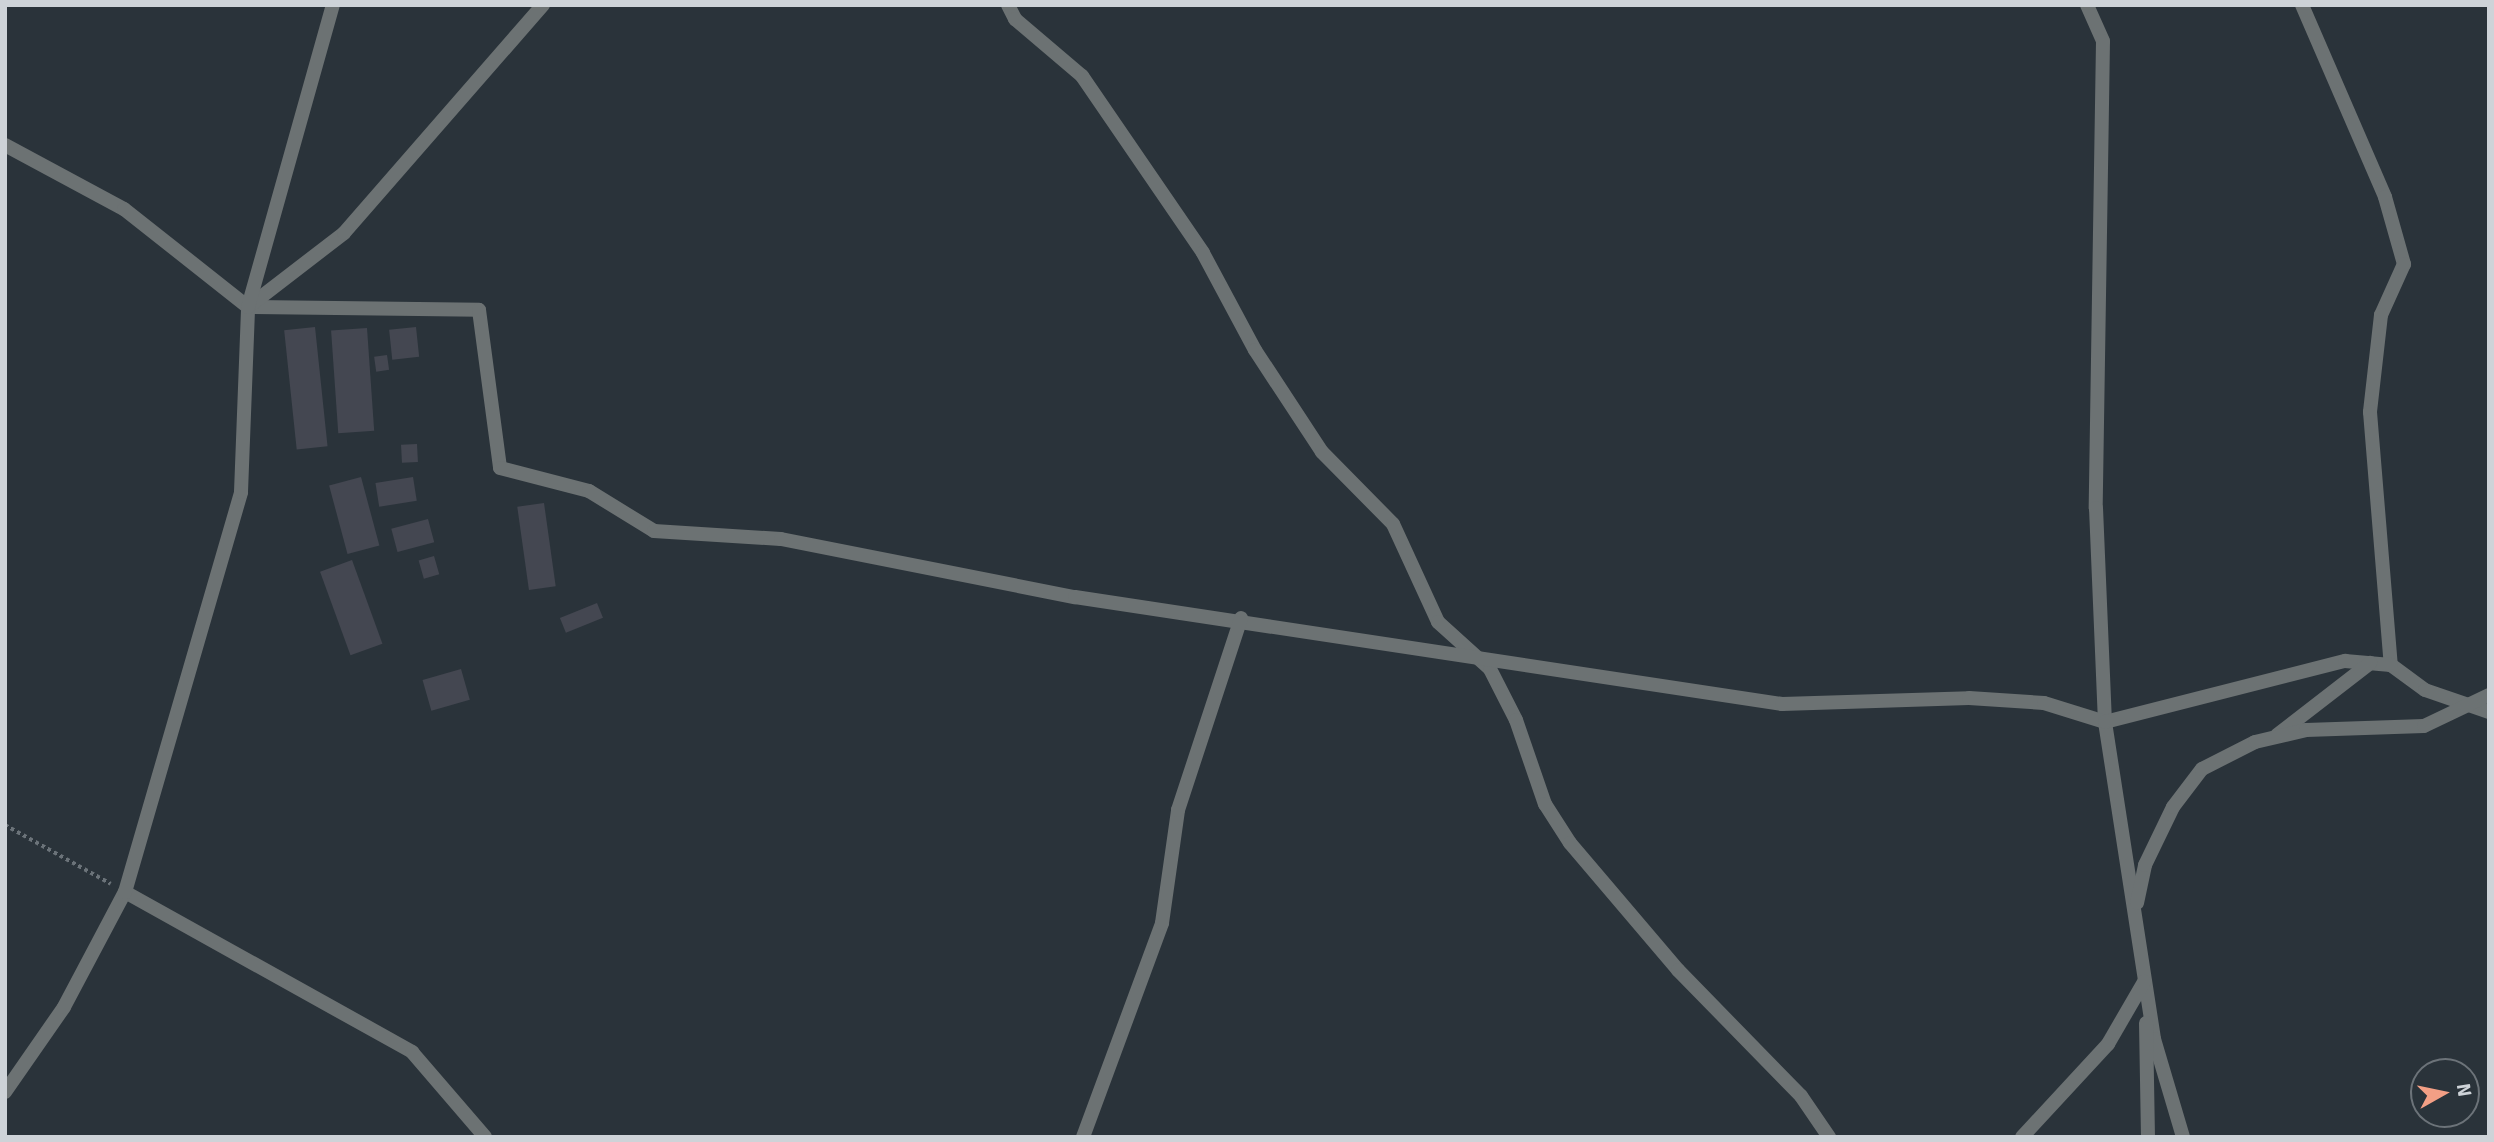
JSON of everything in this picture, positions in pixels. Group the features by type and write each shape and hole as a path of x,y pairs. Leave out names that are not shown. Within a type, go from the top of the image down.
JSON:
{"street":[{"path":"5,1092 64,1007 125,892 240,492 248,307 333,5"},
{"path":"248,307 344,233 543,5"},
{"path":"1008,5 1015,19 1082,76 1203,253 1255,350 1322,452 1393,524 1438,622 1467,654 1490,669 1516,720 1545,804 1570,844 1678,970 1801,1096 1829,1137"},
{"path":"2087,5 2103,41 2096,508 2105,722 2147,1000 2183,1137"},
{"path":"2302,5 2385,197 2404,264 2381,315 2370,412 2391,665"},
{"path":"5,145 124,209 248,307 479,310 500,468 589,491 654,531 781,539 1075,597 1241,618 1782,704 1969,698 2044,703 2105,722 2345,661 2391,665 2425,690 2473,704 2489,712"},
{"path":"1083,1137 1162,923 1178,810 1241,618"},
{"path":"2274,738 2370,663"},
{"path":"2134,917 2145,865 2173,807 2202,769 2274,738 2306,730 2424,726 2489,695"},
{"path":"125,892 412,1052 485,1137"},
{"path":"2022,1137 2108,1044 2144,982"},
{"path":"2147,1000 2148,1137"}],"path":[{"path":"5,825 125,892"}],"building":[{"path":"315,327 328,446 297,450 284,330"},
{"path":"416,327 419,357 392,360 389,330"},
{"path":"367,328 374,431 338,433 331,331"},
{"path":"387,355 389,370 376,372 374,357"},
{"path":"417,444 418,462 402,463 401,445"},
{"path":"361,477 379,546 348,554 329,486"},
{"path":"413,477 417,501 379,507 375,483"},
{"path":"544,503 556,586 529,590 517,507"},
{"path":"428,519 434,542 398,552 391,529"},
{"path":"434,556 439,574 424,579 419,560"},
{"path":"352,560 382,644 350,655 320,572"},
{"path":"597,603 603,618 566,633 560,618"},
{"path":"461,669 470,700 431,711 423,680"}]}
